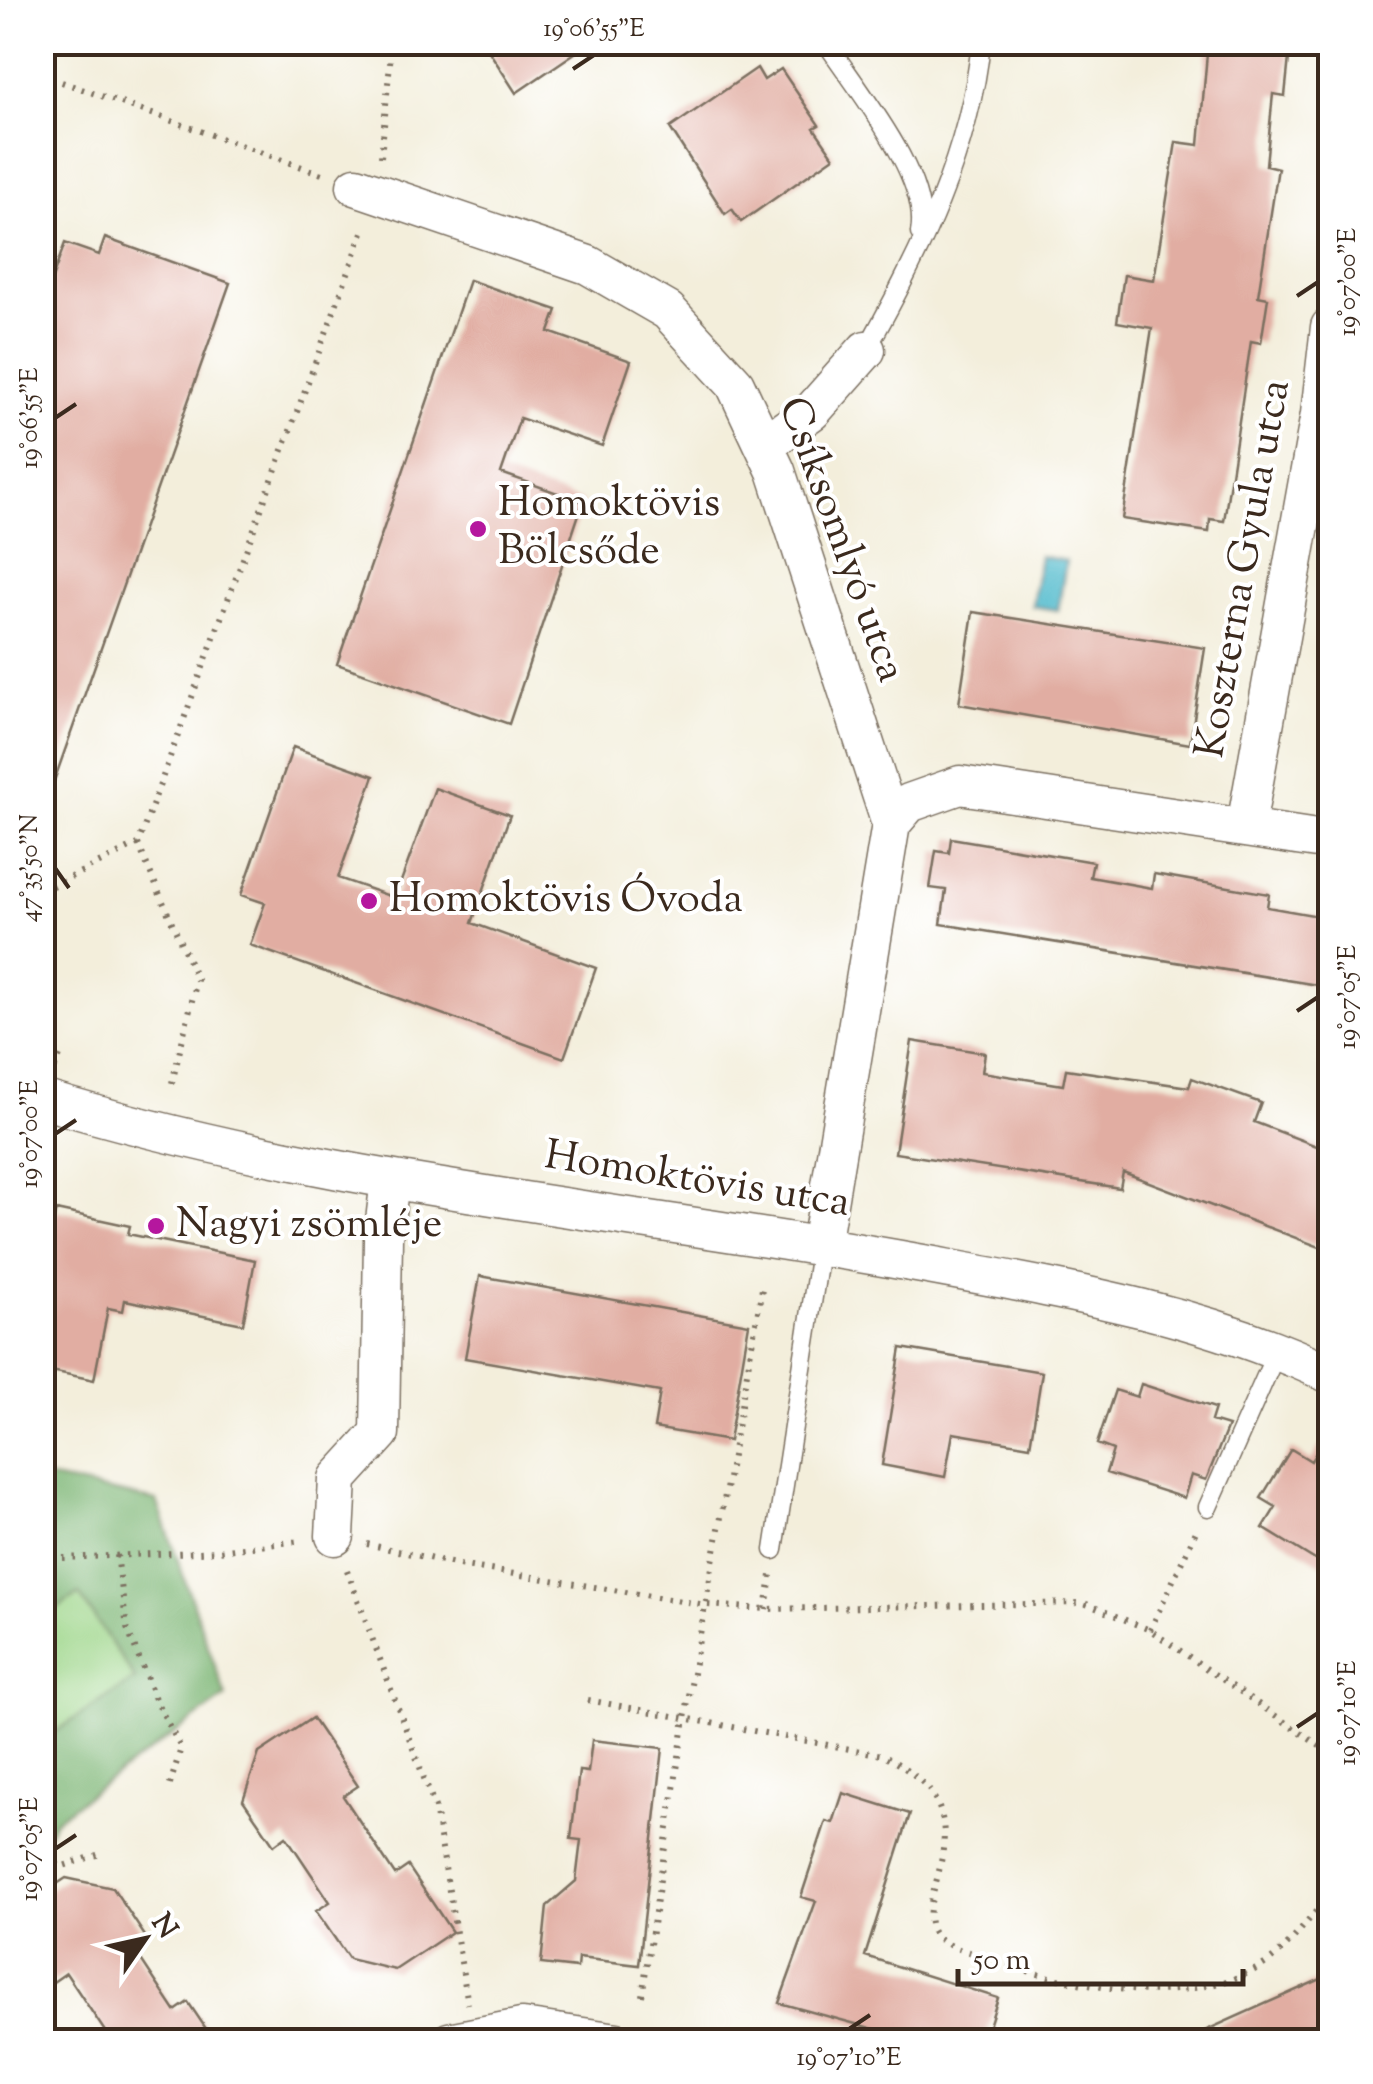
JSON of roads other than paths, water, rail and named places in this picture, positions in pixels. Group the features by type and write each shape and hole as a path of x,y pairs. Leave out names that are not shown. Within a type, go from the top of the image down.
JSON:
{"street":[{"name":"Csíksomlyó utca","path":"367,190 588,265 668,311 735,384 764,444 891,824 822,1246"},
{"name":"Koszterna Gyula utca","path":"1246,826 1325,414 1330,327"},
{"path":"764,444 812,411 866,350"},
{"path":"891,824 908,804 960,786 1330,841"},
{"name":"Homoktövis utca","path":"42,1100 147,1130 390,1179 822,1246 1140,1308 1278,1349 1330,1374"},
{"path":"334,1536 338,1479 380,1433 383,1238 390,1179"},
{"path":"462,2039 522,2028 617,2042"}],"lane":[{"path":"826,42 912,176 924,217 914,263"},
{"path":"866,350 914,263 948,180 977,84 982,42"},
{"path":"774,1550 822,1246"},
{"path":"1208,1506 1278,1349"}],"water":[{"path":"1040,556 1066,561 1058,610 1032,606"}],"place":[{"name":"Homoktövis Bölcsőde","path":"478,529"},
{"name":"Homoktövis Óvoda","path":"369,901"},
{"name":"Nagyi zsömléje","path":"156,1226"}]}
